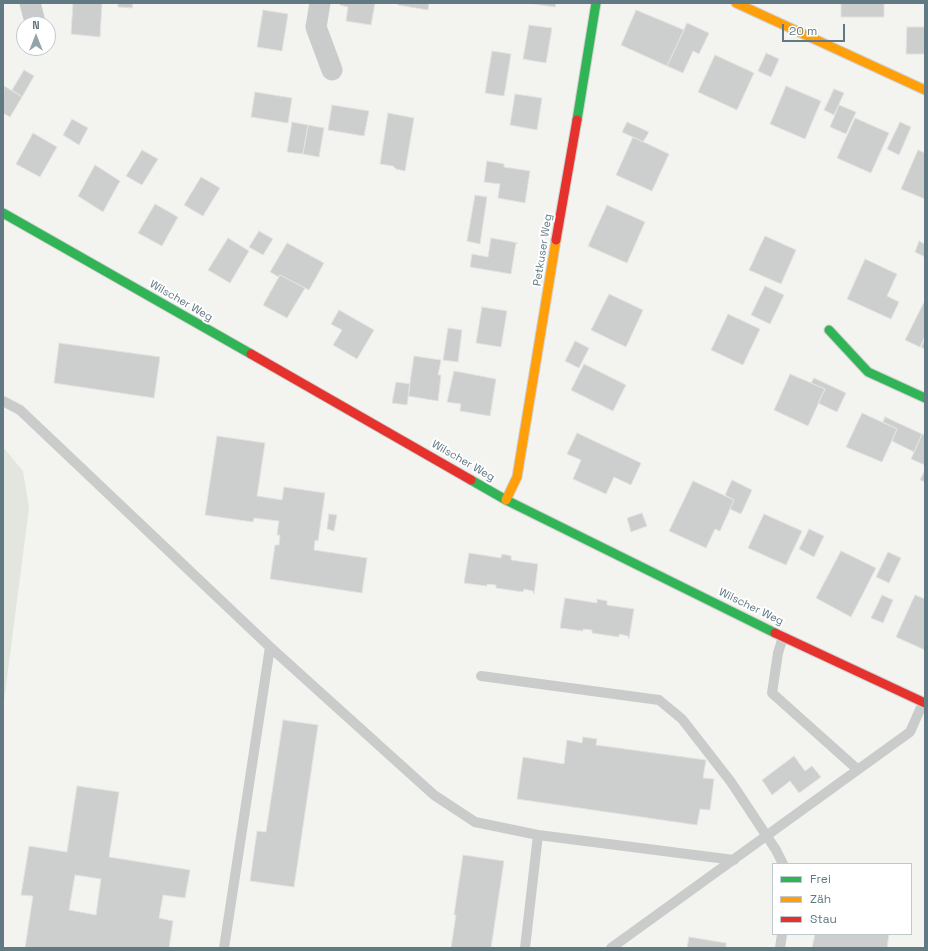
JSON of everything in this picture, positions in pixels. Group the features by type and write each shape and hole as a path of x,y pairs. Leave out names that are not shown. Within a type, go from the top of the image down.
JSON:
{"street":[{"path":"320,3 316,27 332,70"},
{"name":"Petkuser Weg","path":"506,500 517,477 596,3"},
{"path":"736,3 925,90"},
{"name":"Wilscher Weg","path":"3,213 506,500 783,637 924,703"},
{"path":"829,330 868,372 925,398"}],"lane":[{"path":"3,401 20,410 270,647 434,794 475,822 538,835 734,860"},
{"path":"783,637 778,653 772,693 857,769"},
{"path":"224,948 270,647"},
{"path":"482,676 659,700 682,719 731,782 767,836 782,863"},
{"path":"611,948 910,732 924,703"},
{"path":"525,948 538,835"},
{"path":"780,948 782,935"}],"shaded area":[{"path":"3,447 23,471 29,508 3,709"}],"building":[{"path":"73,3 102,3 100,37 71,34"},
{"path":"118,3 133,3 132,8 118,7"},
{"path":"340,3 375,3 371,25 346,21 348,7 340,5"},
{"path":"398,3 429,3 428,10 398,5"},
{"path":"527,3 556,3 555,7"},
{"path":"841,3 884,3 884,17 841,17"},
{"path":"263,10 288,14 282,51 257,47"},
{"path":"636,10 684,30 667,66 621,45"},
{"path":"687,23 709,33 699,54 693,51 683,73 667,66"},
{"path":"529,25 552,28 546,63 523,59"},
{"path":"907,27 925,27 925,54 906,54"},
{"path":"492,51 511,54 504,96 485,93"},
{"path":"766,53 779,59 771,77 758,71"},
{"path":"715,55 754,73 737,110 698,92"},
{"path":"24,70 34,76 22,97 12,90"},
{"path":"4,86 22,97 10,117 3,113"},
{"path":"786,86 821,101 805,139 770,124"},
{"path":"834,89 844,93 834,115 824,110"},
{"path":"255,92 292,98 288,123 251,117"},
{"path":"515,94 542,98 537,130 510,125"},
{"path":"332,105 369,111 364,136 328,130"},
{"path":"839,105 856,112 846,134 830,127"},
{"path":"388,113 414,118 405,171 396,169 393,166 380,164"},
{"path":"855,118 889,133 871,173 837,158"},
{"path":"72,119 88,128 79,145 63,135"},
{"path":"292,122 308,125 303,154 287,152"},
{"path":"627,122 649,132 643,142 622,132"},
{"path":"900,122 911,127 899,155 887,149"},
{"path":"308,125 324,128 319,157 303,154"},
{"path":"33,133 57,147 40,177 16,164"},
{"path":"633,137 669,154 652,191 616,175"},
{"path":"142,150 158,159 142,185 126,176"},
{"path":"918,150 925,153 925,199 901,189"},
{"path":"487,161 504,164 504,167 530,171 525,203 498,198 500,184 484,182"},
{"path":"95,165 120,181 103,212 78,196"},
{"path":"201,177 220,188 203,216 184,205"},
{"path":"475,195 487,197 480,244 467,241"},
{"path":"155,204 178,217 162,246 138,233"},
{"path":"607,205 645,222 627,263 588,246"},
{"path":"259,231 273,239 263,255 249,247"},
{"path":"765,236 796,250 781,284 749,270"},
{"path":"228,238 249,251 230,283 208,270"},
{"path":"491,238 518,243 516,243 511,274 470,267 472,254 488,257"},
{"path":"919,241 925,244 925,257 915,252"},
{"path":"287,243 324,263 309,290 280,275 279,277 270,272"},
{"path":"865,259 897,274 887,296 899,302 891,319 847,299"},
{"path":"280,275 305,288 287,318 263,305"},
{"path":"765,286 784,295 770,324 751,315"},
{"path":"609,294 643,310 626,347 591,330"},
{"path":"925,300 925,336 920,347 905,340"},
{"path":"482,307 507,311 501,347 476,343"},
{"path":"339,310 374,330 357,359 333,345 342,330 331,324"},
{"path":"728,314 760,329 743,365 711,350"},
{"path":"448,328 462,330 458,362 443,360"},
{"path":"925,339 925,349 921,347"},
{"path":"575,341 589,348 579,368 565,361"},
{"path":"59,343 160,357 154,398 54,383"},
{"path":"414,356 441,360 438,375 441,375 438,401 408,396"},
{"path":"584,364 626,385 613,411 571,390"},
{"path":"454,371 496,379 490,416 460,411 461,404 447,402"},
{"path":"790,374 825,389 808,426 774,410"},
{"path":"814,378 846,393 837,412 818,403 825,389 811,383"},
{"path":"396,382 410,384 407,405 392,403"},
{"path":"862,413 897,429 882,462 846,447"},
{"path":"885,417 922,434 914,452 892,441 897,429 883,422"},
{"path":"577,433 641,463 631,485 614,477 606,494 573,479 581,460 567,454"},
{"path":"922,434 925,435 925,465 911,459"},
{"path":"217,436 265,443 257,496 282,500 284,487 325,493 318,541 315,540 314,550 367,558 362,593 270,579 275,545 279,545 280,535 277,535 279,521 254,518 253,522 205,515"},
{"path":"925,470 925,482 920,480"},
{"path":"732,480 752,490 741,514 730,509 734,500 725,495"},
{"path":"693,481 734,500 720,531 715,529 706,548 669,531"},
{"path":"642,513 647,526 631,532 627,518"},
{"path":"329,514 337,515 334,531 327,529"},
{"path":"764,514 802,531 786,565 748,548"},
{"path":"809,529 824,536 814,557 799,549"},
{"path":"841,551 876,568 851,617 816,598"},
{"path":"888,552 901,558 889,583 876,577"},
{"path":"469,553 501,558 502,554 511,556 511,560 538,564 534,594 533,591 524,589 523,592 496,588 496,585 487,584 487,586 464,583"},
{"path":"882,595 893,600 883,623 871,618"},
{"path":"915,595 925,599 925,650 896,637"},
{"path":"565,598 597,603 597,599 607,601 607,605 634,609 629,639 628,636 619,634 619,637 592,633 592,630 583,629 583,631 560,628"},
{"path":"283,720 318,725 294,887 250,881 257,831 266,832"},
{"path":"583,737 597,739 596,745 706,760 703,778 714,779 710,810 700,809 697,825 517,799 523,757 564,764 567,740 582,743"},
{"path":"794,756 805,771 812,766 821,777 799,793 790,781 772,795 762,780"},
{"path":"77,786 119,792 109,857 190,870 185,898 163,895 159,918 173,921 169,948 25,948 33,896 21,895 29,846 67,852","holes":["75,875 101,879 96,915 69,910"]},
{"path":"463,855 504,861 491,948 451,948 456,915 454,915"},
{"path":"815,935 889,935 887,948 812,948"},
{"path":"689,937 726,943 726,948 687,948"}],"traffic: fast":[{"path":"577,120 596,3"},
{"path":"3,213 251,354"},
{"path":"829,330 868,372 925,398"},
{"path":"471,480 506,500 775,633"}],"traffic: slow":[{"path":"736,3 925,90"},
{"path":"506,500 517,477 556,240"}],"traffic: jam":[{"path":"556,240 577,120"},
{"path":"251,354 471,480"},
{"path":"775,633 925,703"}]}
